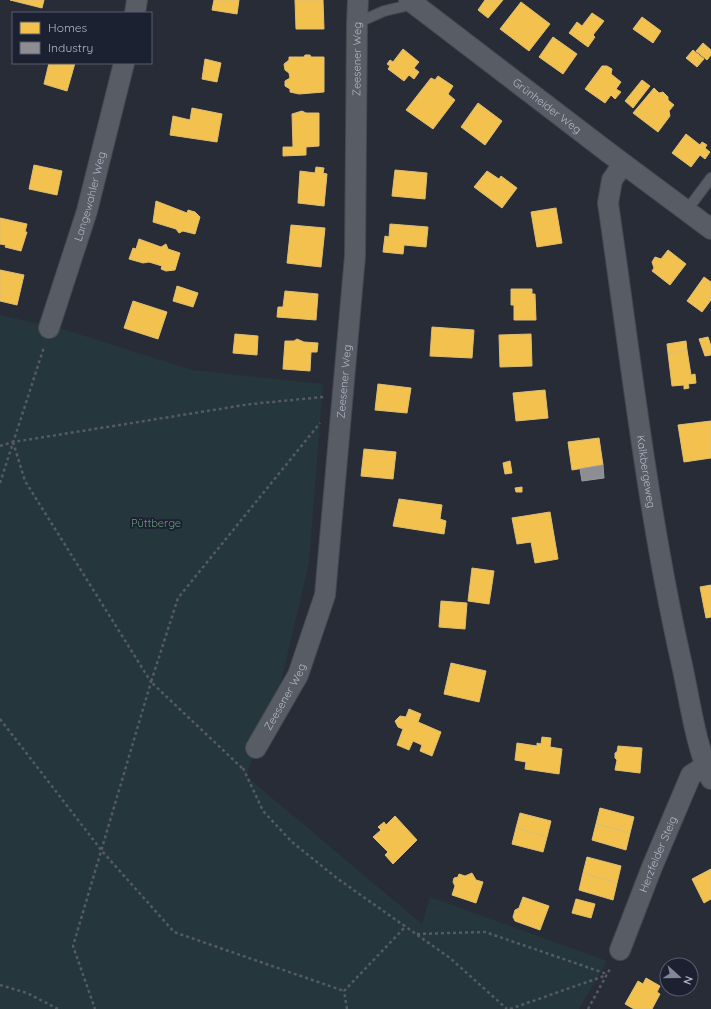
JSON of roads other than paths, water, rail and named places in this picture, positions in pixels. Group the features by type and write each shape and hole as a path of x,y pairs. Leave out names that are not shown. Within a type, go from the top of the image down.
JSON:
{"street":[{"path":"135,12 137,0"},
{"name":"Zeesener Weg","path":"256,748 298,674 325,595 355,256 356,23 358,0"},
{"name":"Grünheider Weg","path":"412,2 623,164 711,229"},
{"name":"Langewahler Weg","path":"49,328 87,211 124,64"},
{"name":"Kalkbergeweg","path":"623,164 612,180 608,203 658,543 671,614 708,772"},
{"name":"Herzfelder Steig","path":"620,950 652,867 691,775 708,772"}],"lane":[{"path":"356,23 384,10 412,2"},
{"path":"687,210 711,178"}],"park label":[{"name":"Püttberge","path":"156,523"}]}
